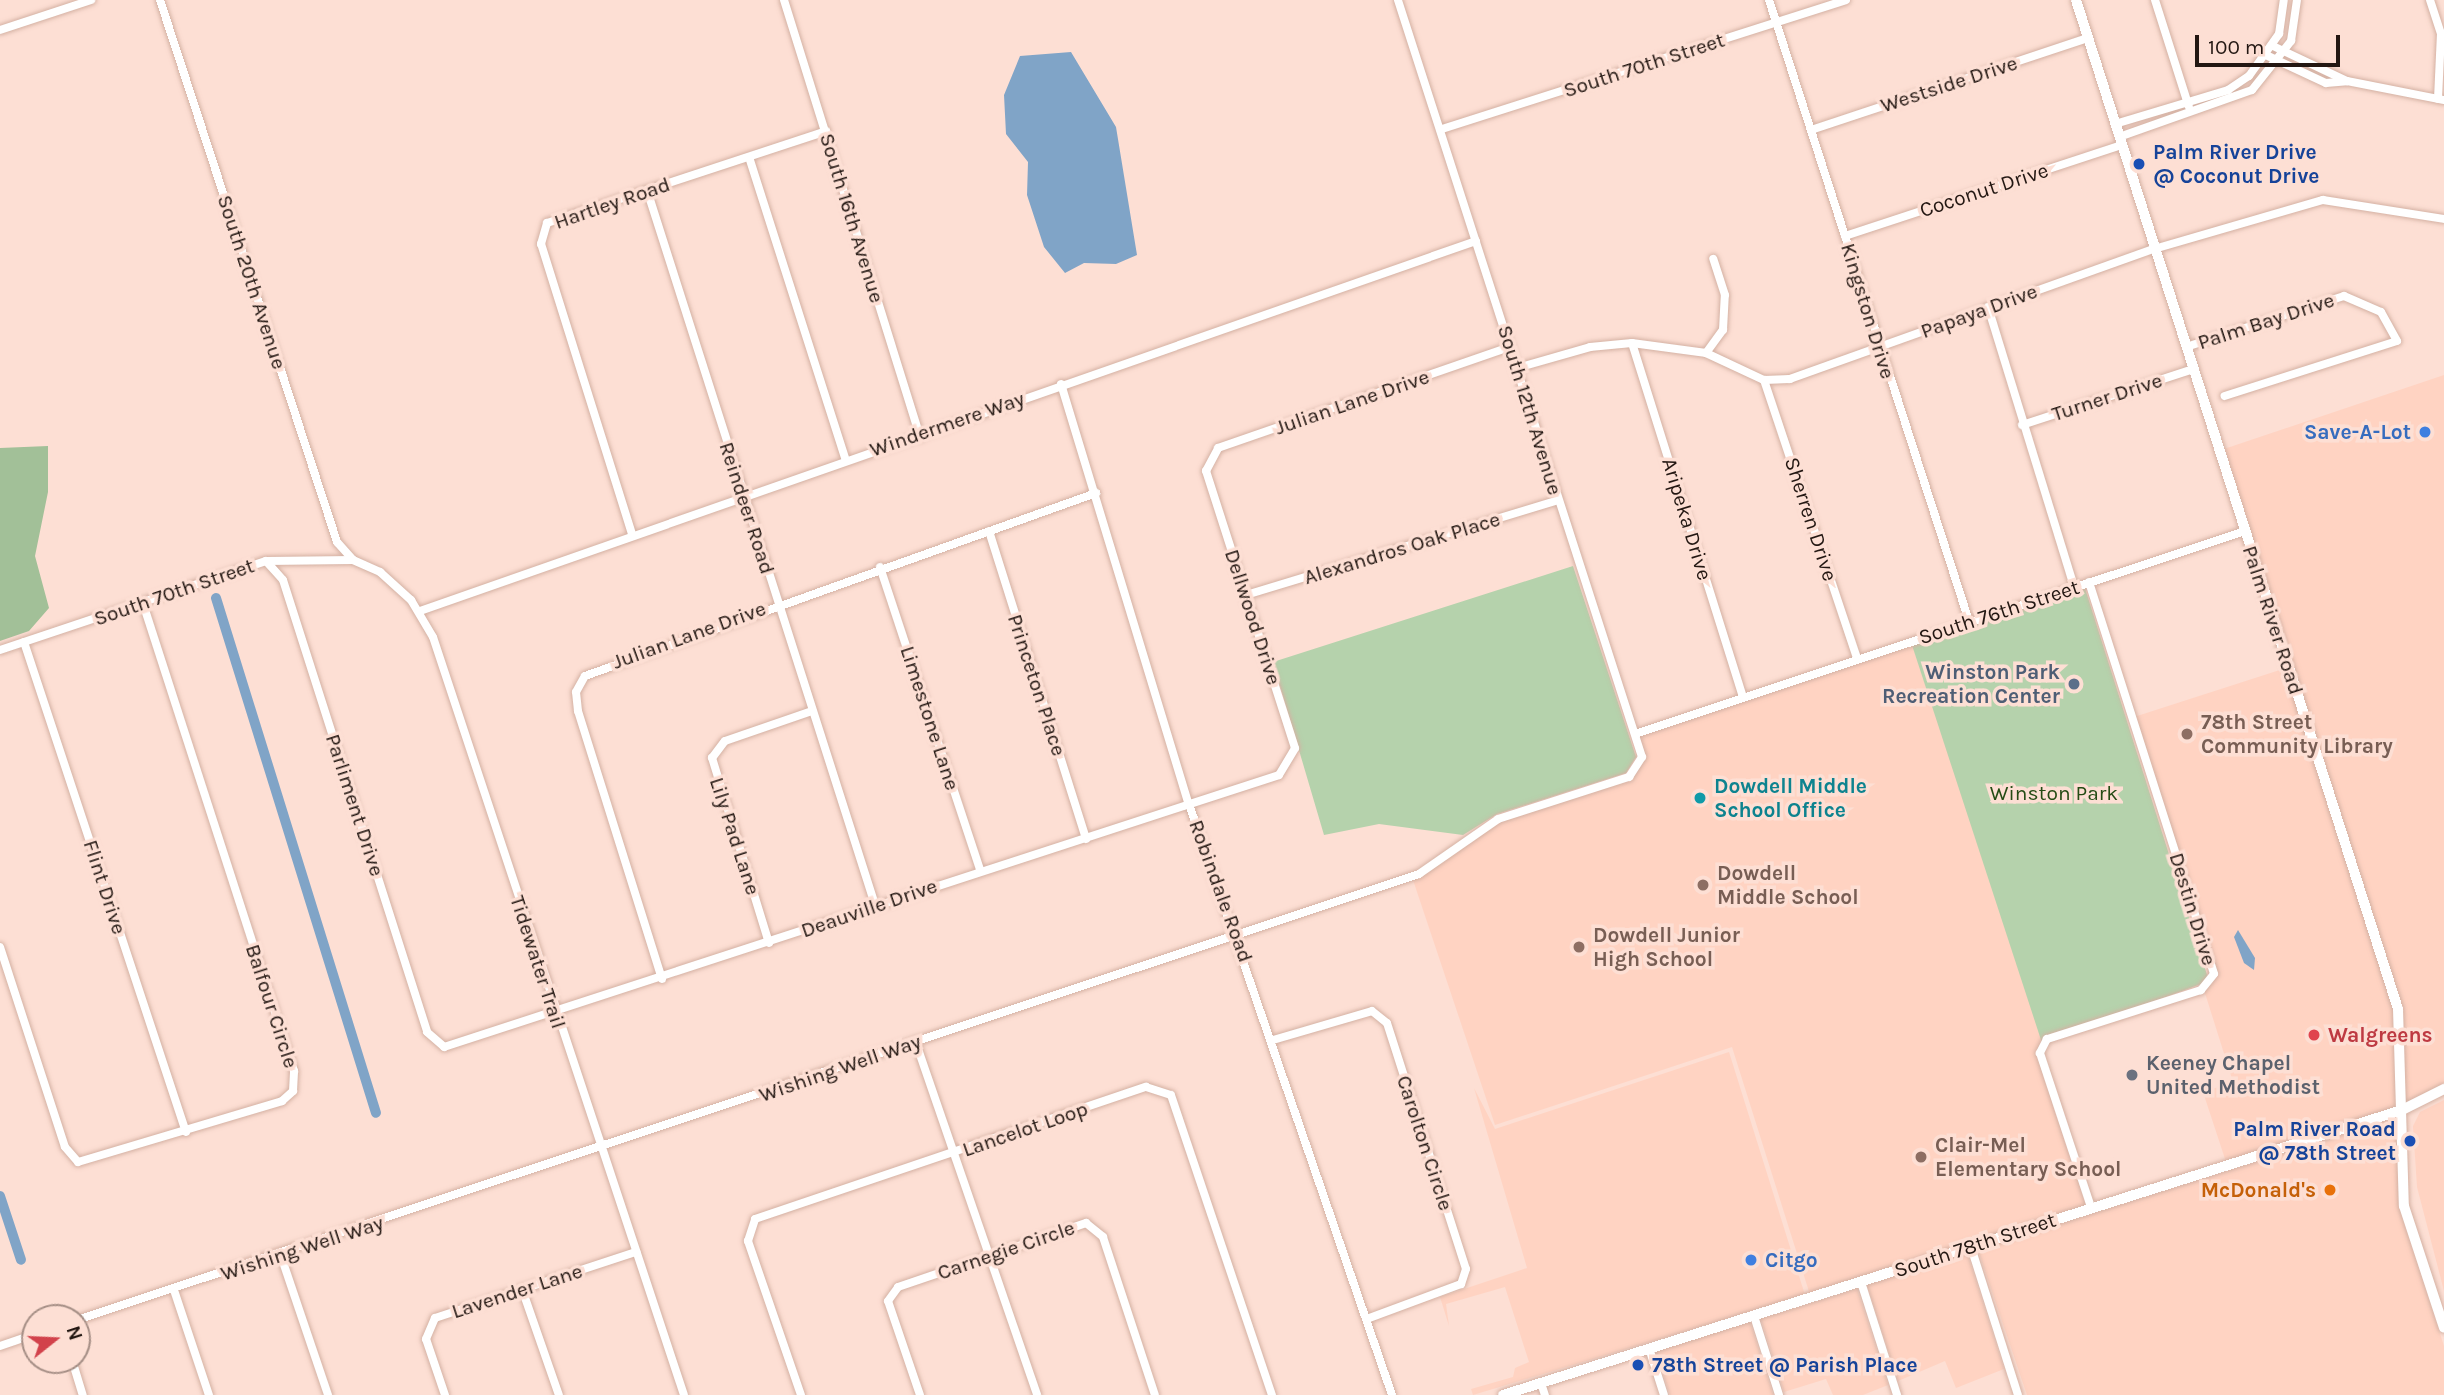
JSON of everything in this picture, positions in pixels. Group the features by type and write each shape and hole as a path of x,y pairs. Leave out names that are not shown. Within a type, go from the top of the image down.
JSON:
{"street":[{"path":"0,30 91,0"},
{"name":"South 20th Avenue","path":"160,0 337,542 353,560"},
{"name":"South 16th Avenue","path":"784,0 920,437"},
{"name":"South 12th Avenue","path":"1398,0 1442,129 1642,757 1629,777 1588,790"},
{"name":"Kingston Drive","path":"1769,0 1878,348 1969,621"},
{"name":"South 70th Street","path":"1442,129 1846,0"},
{"name":"Palm River Road","path":"2076,0 2399,1009 2404,1206 2444,1328"},
{"path":"2155,0 2191,114"},
{"path":"2115,124 2228,90 2268,56 2284,0"},
{"name":"Coconut Drive","path":"1845,236 2238,98 2278,62 2284,52 2297,0"},
{"path":"2273,46 2347,81 2441,100 2441,33 2431,0"},
{"name":"Westside Drive","path":"1811,130 2088,38"},
{"path":"2268,56 2326,83 2347,81"},
{"name":"Hartley Road","path":"632,534 541,244 547,223 826,131"},
{"path":"749,158 845,458"},
{"name":"Reindeer Road","path":"647,190 875,905"},
{"name":"Papaya Drive","path":"1764,380 1790,379 2154,249 2323,200 2444,219"},
{"name":"Windermere Way","path":"421,611 845,458 920,437 1061,384 1476,242"},
{"path":"1706,354 1723,330 1725,295 1713,259"},
{"name":"Palm Bay Drive","path":"2186,347 2344,296 2381,312 2397,341 2225,396"},
{"path":"1988,307 2022,425 2074,586"},
{"path":"1517,368 1590,347 1632,343 1706,354 1764,380"},
{"name":"Aripeka Drive","path":"1632,343 1742,695"},
{"name":"Julian Lane Drive","path":"1206,471 1218,447 1510,347"},
{"name":"Turner Drive","path":"2022,425 2193,369"},
{"name":"Sherren Drive","path":"1764,380 1857,658"},
{"name":"Robindale Road","path":"1061,384 1189,804 1238,934 1392,1395"},
{"name":"Dellwood Drive","path":"1206,471 1295,748 1291,763"},
{"name":"Julian Lane Drive","path":"662,979 576,692 600,667 1096,493"},
{"name":"Alexandros Oak Place","path":"1246,596 1558,500"},
{"name":"Princeton Place","path":"989,531 1086,839"},
{"name":"South 76th Street","path":"1634,734 1742,695 2245,531"},
{"name":"South 70th Street","path":"0,650 266,561 353,560"},
{"name":"Tidewater Trail","path":"353,560 380,572 421,611 684,1395"},
{"name":"Parliment Drive","path":"266,561 283,580 427,1032 444,1048"},
{"name":"Limestone Lane","path":"880,567 980,870"},
{"name":"Destin Drive","path":"2089,582 2214,974 2201,990 2047,1039 2040,1053 2091,1207"},
{"name":"Balfour Circle","path":"0,947 73,1160 93,1163 282,1101 295,1083 142,603"},
{"name":"Flint Drive","path":"24,642 187,1132"},
{"name":"Lily Pad Lane","path":"769,943 712,758 725,741 812,711"},
{"name":"Deauville Drive","path":"444,1048 662,979 980,870 1086,839 1279,775 1291,763"},
{"name":"Wishing Well Way","path":"91,1316 281,1256 1432,870 1498,819 1588,790"},
{"name":"Carolton Circle","path":"1273,1040 1372,1011 1387,1023 1466,1269 1461,1284 1367,1319"},
{"path":"916,1043 1037,1395"},
{"name":"Lancelot Loop","path":"801,1395 748,1241 755,1219 1146,1087 1171,1095 1272,1395"},
{"name":"South 78th Street","path":"1503,1395 2091,1207 2402,1111 2444,1089"},
{"name":"Carnegie Circle","path":"920,1395 888,1301 898,1287 1086,1223 1103,1237 1155,1395"},
{"path":"1971,1247 2018,1395"},
{"name":"Lavender Lane","path":"444,1395 426,1339 435,1318 636,1252"},
{"path":"281,1256 328,1395"},
{"path":"1861,1282 1897,1395"},
{"path":"522,1289 559,1395"},
{"path":"174,1290 209,1395"},
{"path":"1754,1316 1779,1395"},
{"path":"0,1346 21,1339"},
{"path":"1649,1348 1664,1395"},
{"path":"76,1374 83,1395"},
{"path":"1541,1383 1545,1395"}],"shaded area":[{"path":"2444,375 2444,1086 2405,1104 2402,1005 2221,450"},
{"name":"Dowdell Middle School","path":"1911,641 2047,1039 2040,1053 2091,1207 1811,1298 1732,1047 1495,1125 1412,877 1498,819 1629,777 1642,757 1635,734"},
{"path":"2286,668 2397,1009 2399,1108 2226,1162 2203,1092 2233,1082 2204,990 2216,973 2134,717"},
{"path":"1729,1052 1805,1295 1473,1395 1471,1389 1513,1377 1515,1368 1529,1362 1505,1287 1446,1304 1449,1326 1440,1297 1527,1268 1474,1088 1495,1129"},
{"path":"2444,1100 2444,1291 2417,1187 2413,1126 2420,1112"},
{"path":"2396,1118 2399,1208 2444,1346 2444,1395 2027,1395 1978,1250"},
{"path":"1967,1253 2004,1369 1956,1388 1945,1361 1898,1381 1867,1285"},
{"path":"1857,1289 1888,1385 1863,1395 1833,1395 1826,1379 1784,1392 1761,1319"},
{"path":"1750,1322 1773,1395 1670,1395 1656,1351"}],"green space":[{"path":"48,446 48,492 35,556 49,608 29,631 0,641 0,448"},
{"path":"1573,566 1636,757 1626,773 1497,814 1463,835 1379,824 1324,835 1273,662"},
{"name":"Winston Park","path":"2084,585 2209,981 2042,1043 1910,639"}],"water":[{"path":"1071,52 1116,127 1137,255 1116,264 1084,263 1065,273 1044,247 1027,195 1028,162 1006,134 1004,95 1020,56"},
{"path":"2238,930 2255,958 2254,970 2244,963 2234,937"}],"waterway":[{"path":"216,598 376,1113"},
{"path":"0,1196 21,1260"}],"place":[{"name":"Palm River Drive @ Coconut Drive","path":"2139,164"},
{"name":"Save-A-Lot","path":"2425,432"},
{"name":"Winston Park Recreation Center","path":"2074,684"},
{"name":"78th Street Community Library","path":"2187,734"},
{"name":"Dowdell Middle School Office","path":"1700,798"},
{"name":"Dowdell Middle School","path":"1703,885"},
{"name":"Dowdell Junior High School","path":"1579,947"},
{"name":"Walgreens","path":"2314,1035"},
{"name":"Keeney Chapel United Methodist","path":"2132,1075"},
{"name":"Palm River Road @ 78th Street","path":"2410,1141"},
{"name":"Clair-Mel Elementary School","path":"1921,1157"},
{"name":"McDonald's","path":"2330,1190"},
{"name":"Citgo","path":"1751,1260"},
{"name":"78th Street @ Parish Place","path":"1638,1365"}]}
